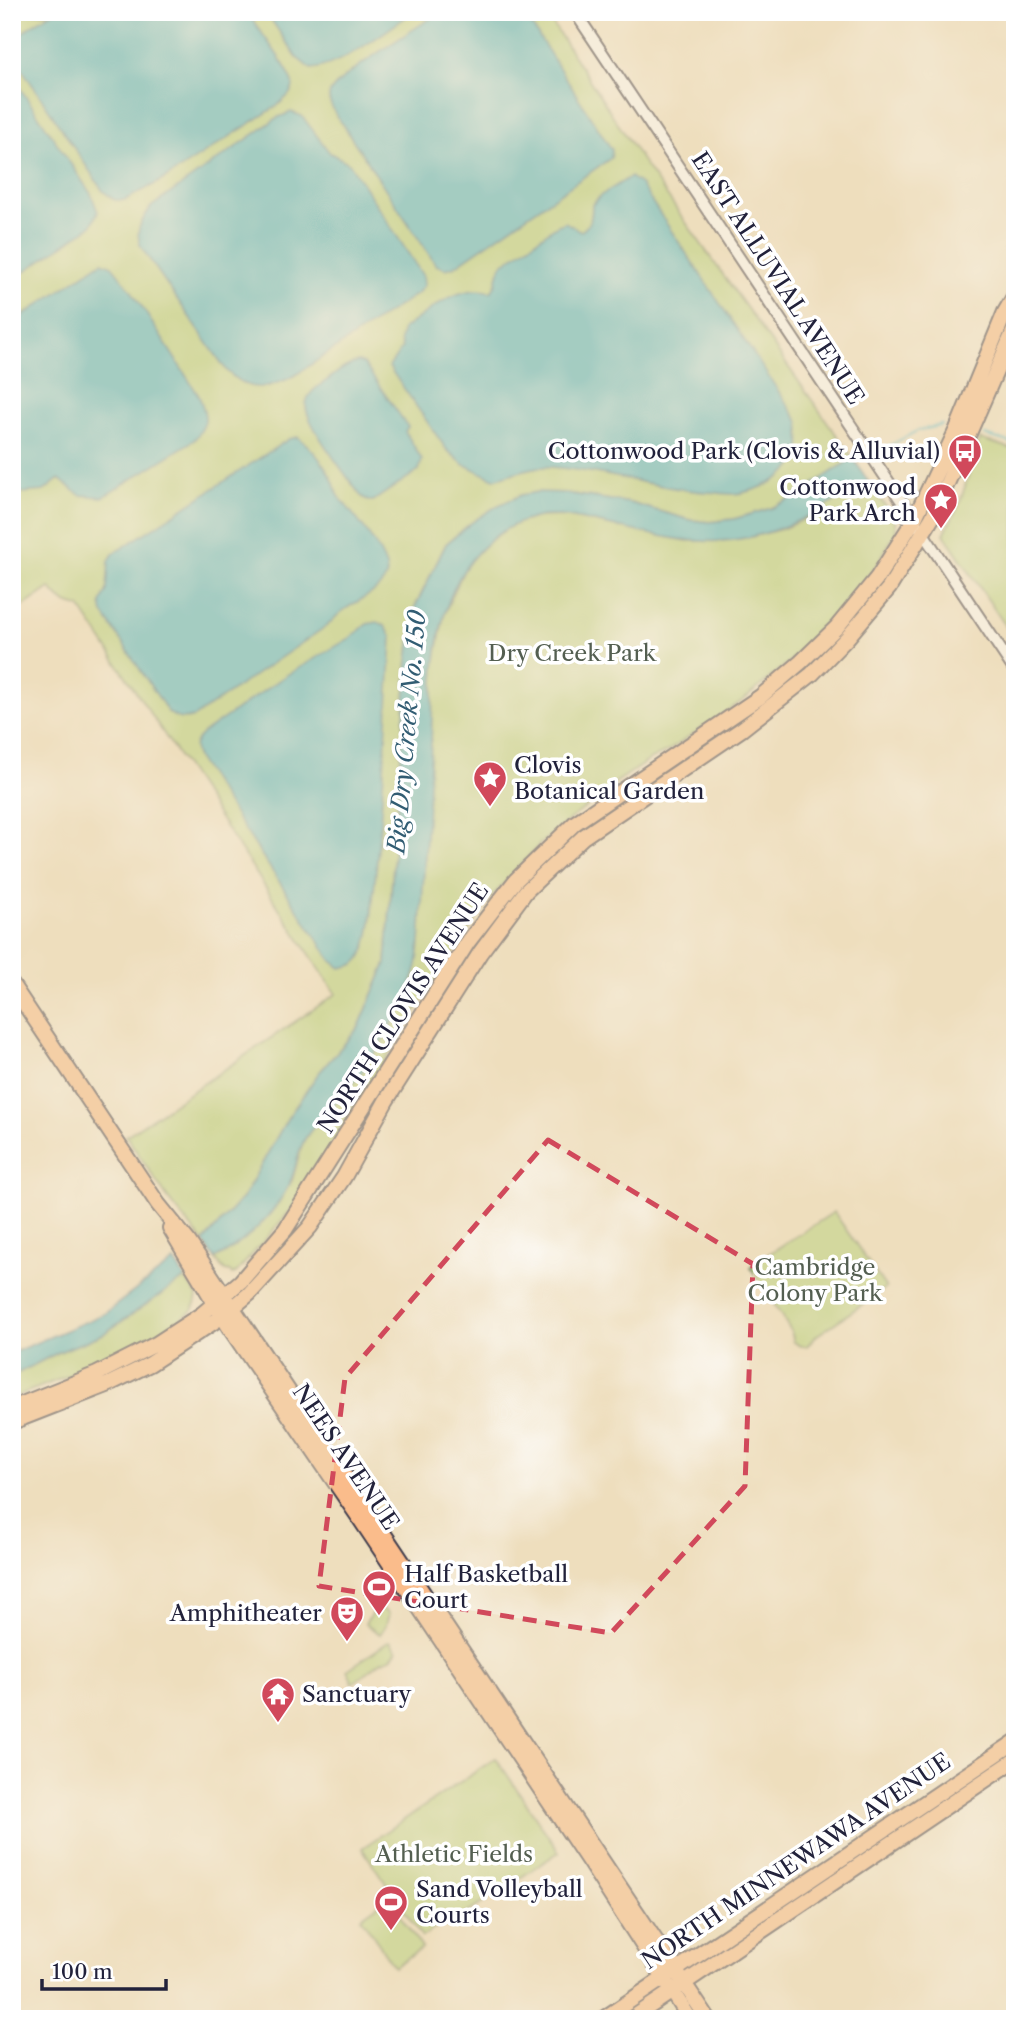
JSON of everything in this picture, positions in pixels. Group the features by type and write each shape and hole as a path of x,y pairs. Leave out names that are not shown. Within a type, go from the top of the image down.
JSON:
{"main road":[{"name":"NORTH CLOVIS AVENUE","path":"12,1422 109,1384 150,1364 223,1306 285,1230 468,942 516,880 575,823 760,697 837,627 877,578 914,520 957,429 1005,312 1015,295"},
{"path":"1015,308 1012,317 1015,327"},
{"name":"NORTH CLOVIS AVENUE","path":"12,1408 97,1374 249,1294 310,1227 344,1177 386,1101 480,953 526,891 583,837 764,713 812,674 848,638 889,588 923,534 957,465 1015,327"},
{"path":"674,774 678,763 738,721 760,697"},
{"name":"NEES AVENUE","path":"12,985 158,1204 180,1247 223,1306 358,1516 678,1987"},
{"name":"NORTH MINNEWAWA AVENUE","path":"603,2019 1015,1742"},
{"name":"NORTH MINNEWAWA AVENUE","path":"631,2019 1015,1760"},
{"path":"678,1987 690,2019"},
{"path":"678,1987 708,2019"}],"street":[{"name":"EAST ALLUVIAL AVENUE","path":"575,12 1015,671"}],"highlighted area":[{"path":"548,1140 753,1264 745,1486 611,1633 319,1586 345,1378"}],"green space":[{"path":"545,12 643,162 853,458 799,494 772,508 734,519 710,522 690,520 630,503 565,493 497,506 446,544 415,607 408,660 386,964 359,1027 318,1074 287,1119 244,1196 203,1242 167,1197 126,1136 336,994 80,607 63,601 50,588 12,614 12,13"},
{"path":"980,439 1015,450 1015,640 944,534 960,502"},
{"name":"Dry Creek Park","path":"868,481 895,520 896,532 878,563 843,610 809,645 745,699 615,783 540,844 490,899 291,1210 236,1273 232,1275 225,1271 215,1259 227,1252 292,1181 303,1142 314,1125 365,1066 394,1020 416,966 435,664 444,614 467,563 487,543 512,525 536,517 564,516 687,541 720,541 782,529 811,516"},
{"name":"Cambridge Colony Park","path":"834,1212 886,1288 816,1336 807,1346 801,1346 794,1342 791,1331 751,1268 753,1264"},
{"path":"185,1278 197,1296 194,1309 156,1336 111,1359 12,1398 12,1376 103,1334"},
{"name":"Half Basketball Court","path":"377,1605 389,1614 380,1634 365,1624"},
{"path":"390,1641 397,1651 391,1658 382,1661 353,1683 347,1670"},
{"name":"Athletic Fields","path":"496,1758 559,1852 448,1926 439,1926 422,1937 362,1848"},
{"name":"Sand Volleyball Courts","path":"388,1898 422,1948 394,1967 361,1917"}],"water":[{"path":"53,12 247,12 291,77 293,87 277,106 163,180 125,200 115,200 103,191 14,57 14,48 20,35"},
{"path":"266,12 413,12 350,54 311,69 297,58"},
{"path":"440,12 523,12 612,150 611,158 455,266 446,269 436,265 335,113 329,98 336,85 348,75"},
{"path":"12,76 91,194 98,212 91,226 12,280"},
{"path":"291,112 302,116 330,153 349,163 423,276 424,285 418,293 294,376 267,386 251,386 227,371 141,247 138,236 142,221 151,207 277,118"},
{"path":"630,177 640,184 799,422 800,446 795,463 781,477 762,487 733,494 706,492 591,472 545,467 523,470 494,479 463,464 447,450 389,367 402,348 400,340 403,329 455,295 479,290 491,292 503,264 565,222 581,231 584,229 589,223 592,205 600,196"},
{"path":"102,262 112,266 131,290 199,396 205,414 204,424 194,440 103,497 80,495 59,479 44,491 21,493 12,482 12,323"},
{"path":"358,362 364,364 408,427 405,431 422,460 419,470 373,501 360,495 338,464 313,425 306,406 310,394 316,388 345,367"},
{"path":"298,437 321,462 339,497 377,548 383,559 386,577 374,592 344,610 328,625 194,717 177,718 168,712 103,613 101,603 107,590 109,561 113,554 289,439"},
{"path":"853,458 868,481 797,521 760,535 719,541 688,540 575,518 542,516 521,522 502,532 486,544 468,564 455,586 446,610 435,663 421,936 413,979 391,1026 372,1057 306,1137 292,1177 277,1205 248,1236 215,1259 203,1242 244,1196 287,1119 318,1074 359,1027 386,964 408,660 415,607 446,544 497,506 521,495 538,492 565,493 630,503 690,520 710,522 734,519 772,508 799,494"},
{"path":"378,622 385,626 392,637 382,795 369,935 360,959 341,968 332,961 197,758 194,747 203,733 285,676 350,638 367,624"},
{"path":"174,1261 185,1278 103,1334 12,1376 12,1353 104,1314"}],"waterway":[{"name":"Big Dry Creek No. 150","path":"885,448 917,431 942,425"},
{"name":"Big Dry Creek No. 150","path":"985,435 1015,444"}],"place":[{"name":"Cottonwood Park (Clovis & Alluvial)","path":"965,481"},
{"name":"Cottonwood Park Arch","path":"941,530"},
{"name":"Clovis Botanical Garden","path":"490,808"},
{"name":"Half Basketball Court","path":"379,1617"},
{"name":"Amphitheater","path":"347,1643"},
{"name":"Sanctuary","path":"278,1724"},
{"name":"Sand Volleyball Courts","path":"391,1932"}]}
